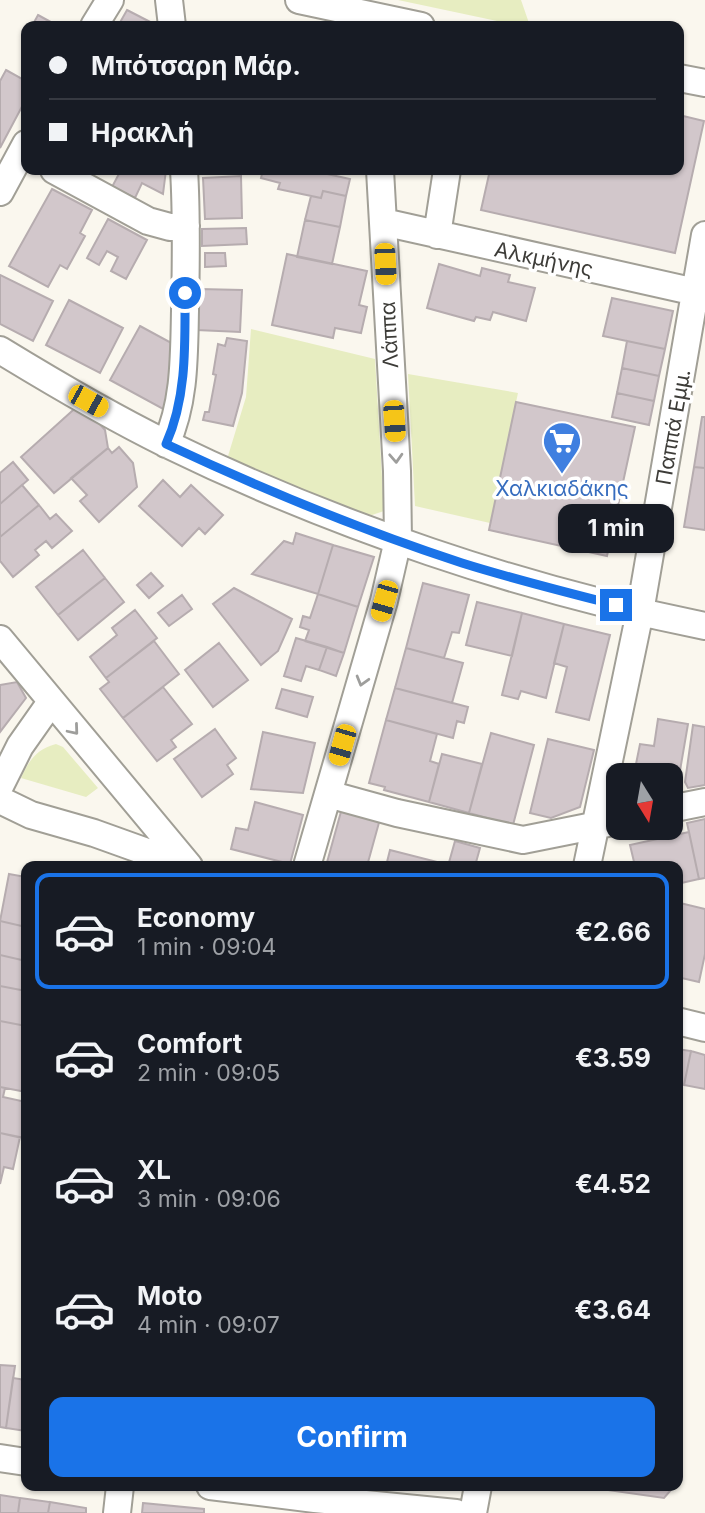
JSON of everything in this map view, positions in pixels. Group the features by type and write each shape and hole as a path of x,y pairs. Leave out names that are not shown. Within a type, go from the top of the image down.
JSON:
{"street":[{"path":"97,21 110,0"},
{"path":"169,0 171,21"},
{"path":"299,0 401,21"},
{"path":"684,79 705,83"},
{"path":"0,192 21,157"},
{"path":"63,175 148,221 170,227 186,226"},
{"path":"166,444 174,426 181,392 186,226 184,175"},
{"name":"Λάππα","path":"308,861 387,591 398,540 397,471 380,175"},
{"path":"437,235 446,175"},
{"name":"Αλκμήνης","path":"383,222 701,293"},
{"name":"Παππά Εμμ.","path":"616,763 640,612 701,293 705,234"},
{"path":"0,350 166,444 218,468 398,540 462,563 640,612 705,626"},
{"path":"0,639 183,861"},
{"path":"0,786 20,746 51,702"},
{"path":"328,794 397,814 523,840 606,824"},
{"path":"0,800 31,815 173,861"},
{"path":"683,807 705,802"},
{"name":"Παππά Εμμ.","path":"589,861 606,824"},
{"path":"683,1022 705,1028"},
{"path":"0,1458 21,1461"},
{"path":"117,1513 119,1491"},
{"path":"473,1513 477,1491"},
{"path":"313,1492 439,1512"}],"green space":[{"path":"398,0 521,0 528,21 497,21"},
{"path":"251,329 375,359 384,511 372,515 354,512 252,469 228,456 246,397"},
{"path":"408,374 518,393 490,523 415,506"},
{"path":"56,744 63,747 98,788 86,797 21,778 34,756"}],"building":[{"path":"127,10 148,21 121,21"},
{"path":"38,15 49,21 35,21"},
{"path":"6,70 21,78 21,108 0,148 0,81"},
{"path":"684,116 704,121 675,253 481,210 489,175 684,175"},
{"path":"118,175 165,175 163,194 142,183 135,198 112,187"},
{"path":"262,175 332,175 350,179 346,196 323,191 321,198 278,189 280,183 261,178"},
{"path":"241,176 242,218 205,219 203,178"},
{"path":"52,189 92,210 80,233 85,236 67,269 60,265 48,287 9,266"},
{"path":"323,191 346,196 340,227 305,220 311,196 321,198"},
{"path":"108,219 147,240 126,279 111,271 118,257 107,251 99,265 87,258"},
{"path":"305,220 340,227 332,264 297,257"},
{"path":"246,228 247,244 202,246 202,229"},
{"path":"205,253 225,253 226,266 205,267"},
{"path":"287,254 367,271 359,305 367,307 361,333 335,328 333,338 272,325"},
{"path":"439,264 480,276 482,268 510,275 508,282 535,288 526,321 493,312 490,320 476,317 474,321 427,308"},
{"path":"0,275 53,301 33,341 0,324"},
{"path":"199,289 242,290 240,332 197,330"},
{"path":"612,298 673,311 665,349 603,336"},
{"path":"69,300 123,328 100,373 46,345"},
{"path":"140,326 177,346 165,410 110,380"},
{"path":"227,338 247,341 242,393 233,426 203,420 205,412 209,412 218,344 225,346"},
{"path":"627,341 665,349 659,376 622,368"},
{"path":"622,368 659,376 654,401 617,393"},
{"path":"617,393 654,401 649,425 612,417"},
{"name":"Χαλκιαδάκης","path":"516,402 635,427 607,556 489,530"},
{"path":"81,403 105,430 108,448 54,493 21,457"},
{"path":"702,417 705,417 705,468 694,467"},
{"path":"119,447 133,463 137,487 99,522 80,501 87,495 71,478 108,448 112,453"},
{"path":"13,462 28,480 0,504 0,473"},
{"path":"694,467 705,468 705,530 684,527"},
{"path":"163,480 180,497 191,485 223,515 205,534 199,528 182,546 139,506"},
{"path":"22,485 39,505 0,537 0,504"},
{"path":"39,505 50,519 56,514 72,531 52,548 46,541 35,550 39,555 13,577 0,561 0,537"},
{"path":"296,533 333,545 318,594 252,574 284,541 293,544"},
{"path":"333,545 374,557 358,607 318,594"},
{"path":"83,550 105,578 58,615 36,587"},
{"path":"151,573 163,586 149,598 137,585"},
{"path":"105,578 124,602 78,640 58,615"},
{"path":"423,583 469,595 459,633 452,632 444,658 406,648"},
{"path":"234,588 292,619 278,651 261,665 213,604"},
{"path":"318,594 358,607 344,653 305,641 309,630 300,627 303,616 310,618"},
{"path":"182,595 192,609 169,626 158,613"},
{"path":"477,602 522,613 512,656 466,645"},
{"path":"135,610 157,638 106,678 90,657 117,635 112,628"},
{"path":"522,613 564,624 546,698 521,691 518,699 502,695"},
{"path":"564,624 610,635 589,720 556,712 567,667 554,663"},
{"path":"296,638 327,647 319,670 306,666 301,681 284,676"},
{"path":"154,641 179,674 123,718 100,689 109,682 106,678"},
{"path":"219,643 248,680 213,707 185,670"},
{"path":"327,647 344,653 336,676 319,670"},
{"path":"406,648 463,663 452,703 395,688"},
{"path":"17,682 26,698 0,732 0,685"},
{"path":"163,687 192,724 171,740 176,747 157,761 123,718"},
{"path":"395,688 468,707 464,723 457,721 453,738 386,720"},
{"path":"282,689 313,697 307,717 276,708"},
{"path":"658,719 688,724 681,763 636,763 640,744 654,746"},
{"path":"386,720 437,734 430,761 439,764 429,802 384,790 385,787 369,783"},
{"path":"693,725 705,727 705,785 688,788 685,782"},
{"path":"215,729 236,758 227,765 233,774 202,797 174,759"},
{"path":"263,732 315,743 303,793 251,789"},
{"path":"491,733 534,745 513,825 469,813"},
{"path":"548,739 594,750 580,807 551,818 530,813"},
{"path":"442,754 482,764 469,813 429,802"},
{"path":"255,802 303,815 291,861 278,861 231,849 236,828 248,830"},
{"path":"342,808 380,819 368,861 327,861"},
{"path":"705,819 705,878 699,879 687,823"},
{"path":"689,832 699,879 683,883 683,861 634,861 630,845 653,840 683,840 683,833"},
{"path":"455,841 480,848 476,861 449,861"},
{"path":"390,850 433,861 387,861"},
{"path":"9,874 21,876 21,926 0,921"},
{"path":"683,904 705,909 705,954 699,982 683,978"},
{"path":"0,921 21,926 21,960 0,955"},
{"path":"0,955 21,960 21,990 0,986"},
{"path":"0,986 21,990 21,1025 0,1021"},
{"path":"0,1021 21,1025 21,1091 0,1087"},
{"path":"683,1050 691,1051 683,1085"},
{"path":"691,1051 705,1055 705,1089 684,1085"},
{"path":"0,1087 5,1088 3,1097 21,1101 21,1138 0,1133"},
{"path":"0,1133 20,1137 13,1169 4,1167 0,1184"},
{"path":"0,1365 15,1366 6,1428 0,1427"},
{"path":"13,1378 21,1379 21,1430 6,1428"},
{"path":"615,1491 670,1491 664,1498"},
{"path":"0,1495 20,1498 18,1513 0,1513"},
{"path":"20,1498 50,1502 48,1513 18,1513"},
{"path":"50,1502 86,1508 86,1513 48,1513"},
{"path":"143,1503 204,1509 204,1513 142,1513"}],"place":[{"name":"Χαλκιαδάκης","path":"562,475"}],"route":[{"path":"185,293 181,392 174,426 166,444 333,516 462,563 616,605"}]}
